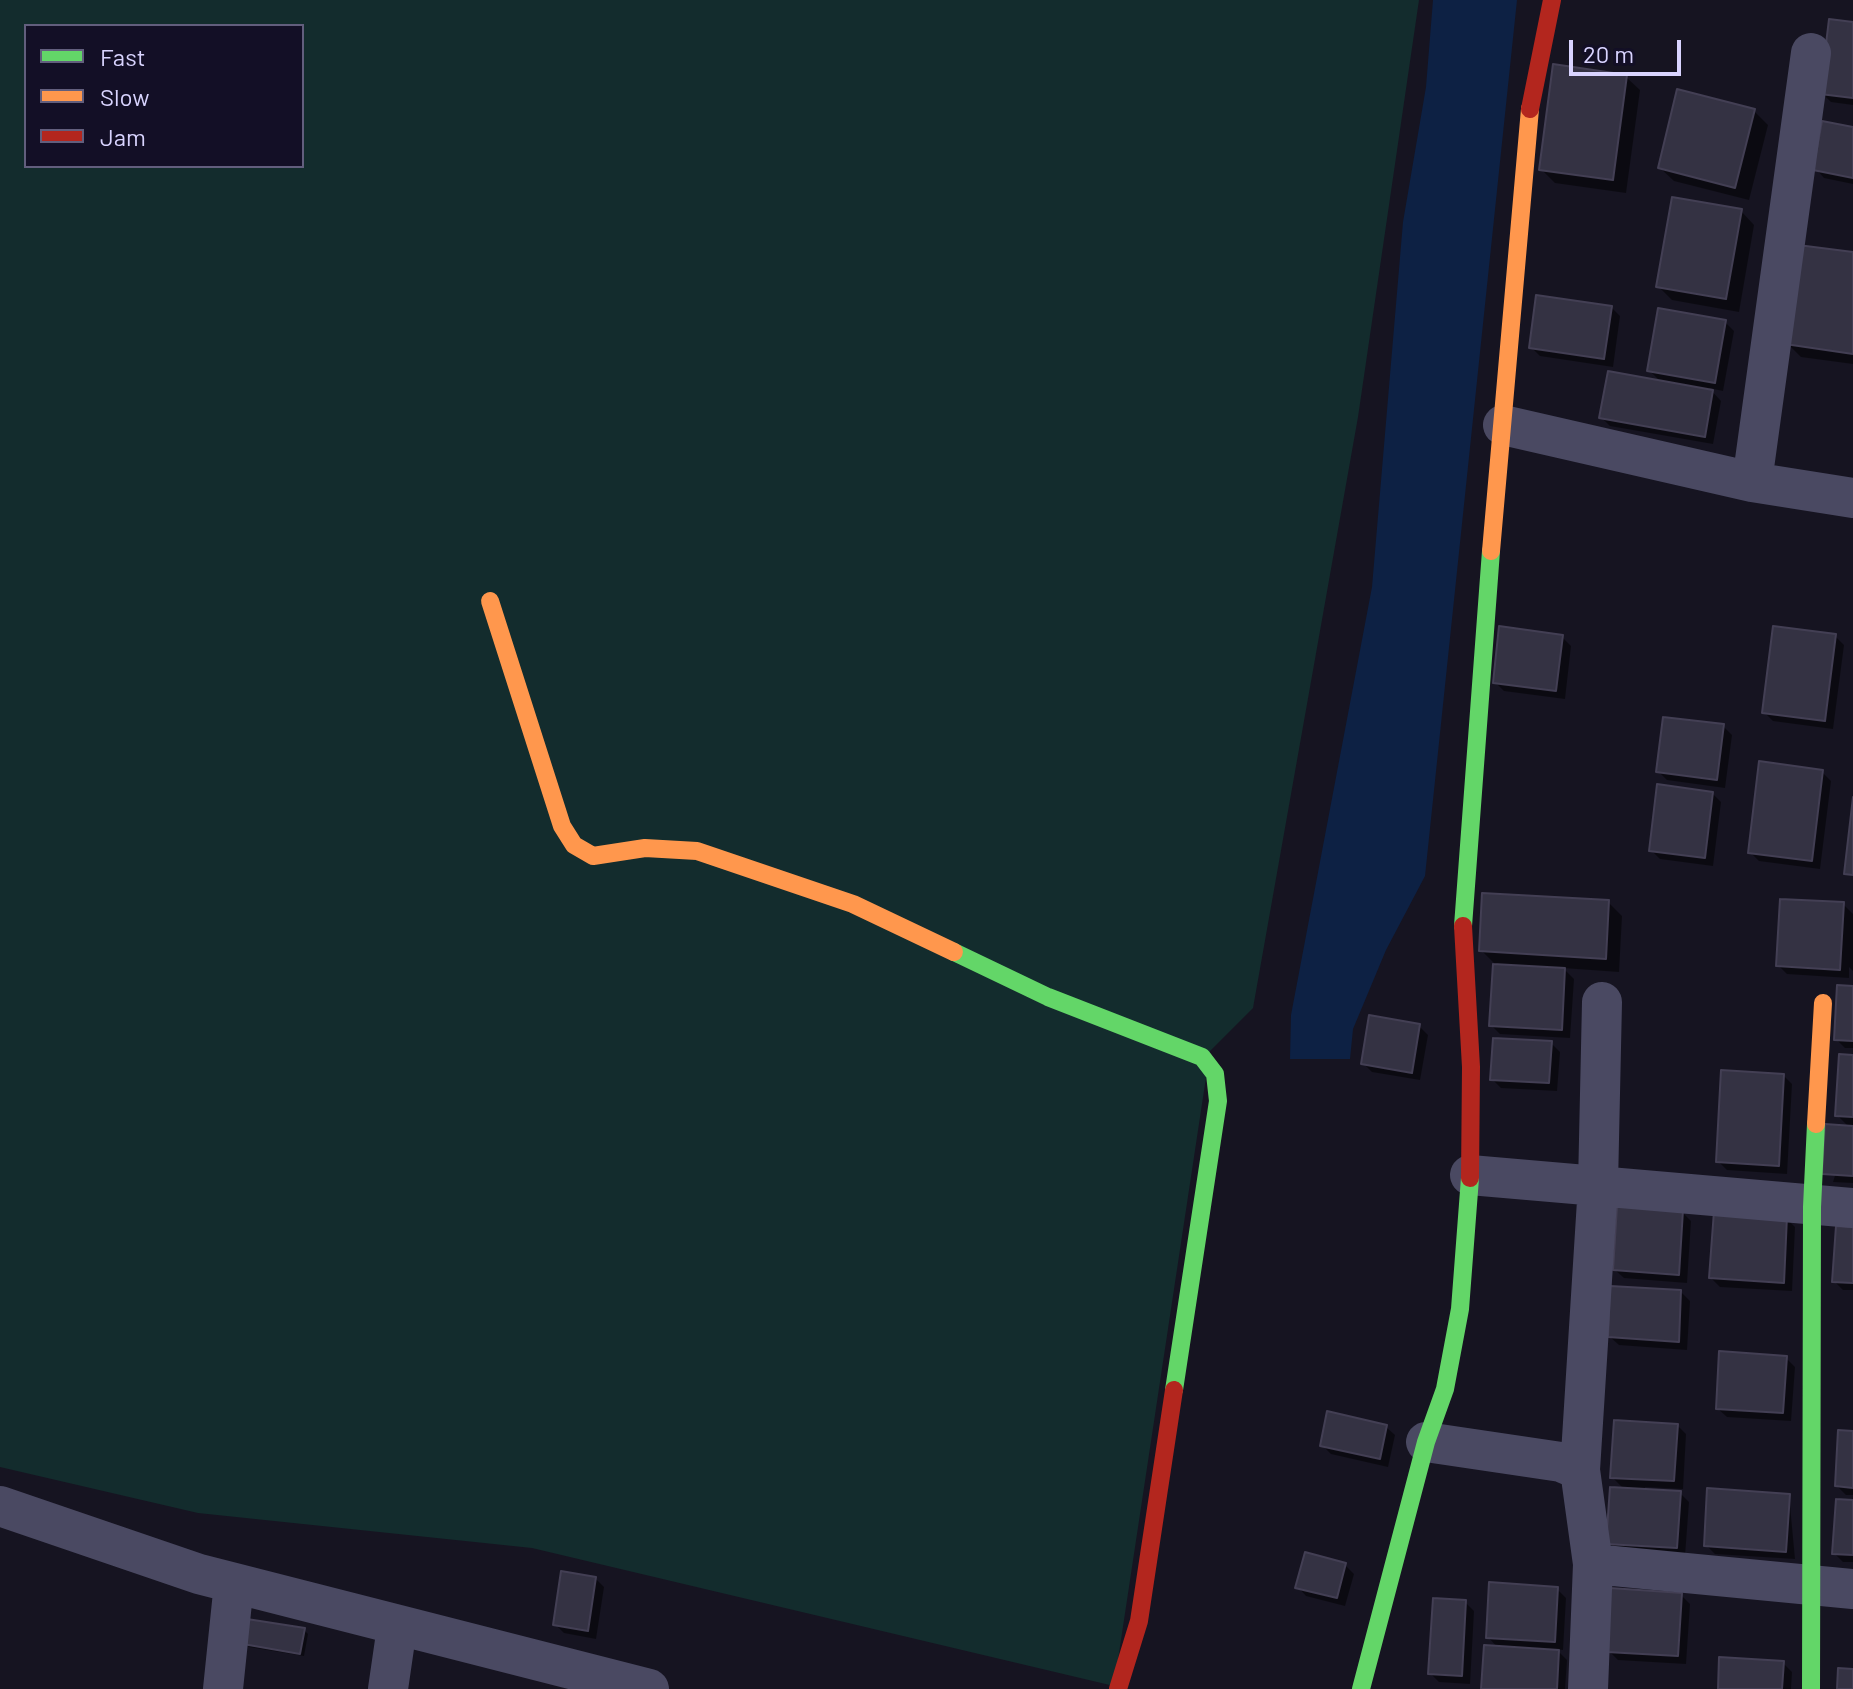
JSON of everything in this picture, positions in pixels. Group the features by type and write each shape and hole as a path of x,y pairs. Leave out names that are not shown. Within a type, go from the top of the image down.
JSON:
{"street":[{"path":"1361,1689 1426,1442 1445,1389 1460,1309 1470,1175 1471,1067 1462,905 1524,156 1534,82 1552,0"},
{"path":"1752,482 1811,53"},
{"path":"1503,425 1752,482 1853,498"},
{"path":"490,601 562,826 574,845 593,856 645,848 697,851 853,904 1048,997 1202,1057 1215,1074 1218,1101 1214,1131 1143,1593 1118,1689"},
{"path":"1588,1689 1593,1564 1580,1470 1598,1185 1602,1002"},
{"path":"1811,1689 1812,1207 1823,1003"},
{"path":"1470,1175 1812,1207 1853,1208"},
{"path":"1426,1442 1561,1462 1580,1470"},
{"path":"0,1506 234,1583 397,1627 522,1674 649,1689"},
{"path":"1593,1564 1853,1589"},
{"path":"223,1689 234,1583"},
{"path":"388,1689 397,1627"}],"green space":[{"path":"0,0 1419,0 1358,417 1253,1008 1210,1051 1114,1686 532,1548 198,1513 0,1467"}],"water":[{"path":"1433,0 1517,0 1425,876 1386,950 1353,1029 1350,1059 1290,1059 1291,1015 1372,587 1403,222 1426,87"}],"building":[{"path":"1829,19 1853,22 1853,98 1820,94"},
{"path":"1553,64 1627,75 1613,180 1539,170"},
{"path":"1677,89 1755,109 1735,188 1658,168"},
{"path":"1822,121 1853,127 1853,178 1813,170"},
{"path":"1672,197 1742,209 1726,299 1656,287"},
{"path":"1798,245 1853,252 1853,354 1785,344"},
{"path":"1536,295 1612,306 1604,359 1529,348"},
{"path":"1658,308 1726,320 1715,383 1647,371"},
{"path":"1608,371 1713,390 1705,437 1599,418"},
{"path":"1499,626 1563,635 1556,691 1493,683"},
{"path":"1773,626 1836,634 1825,721 1762,713"},
{"path":"1663,717 1724,724 1717,780 1656,772"},
{"path":"1759,761 1823,770 1812,861 1748,853"},
{"path":"1657,784 1713,792 1705,858 1649,851"},
{"path":"1853,797 1853,875 1844,874"},
{"path":"1482,893 1609,900 1606,959 1479,951"},
{"path":"1780,899 1844,902 1840,970 1776,966"},
{"path":"1493,964 1565,968 1562,1030 1489,1026"},
{"path":"1837,985 1853,986 1853,1041 1834,1040"},
{"path":"1369,1015 1420,1024 1412,1073 1361,1064"},
{"path":"1493,1038 1552,1041 1549,1083 1490,1080"},
{"path":"1839,1054 1853,1055 1853,1117 1835,1116"},
{"path":"1721,1070 1784,1074 1779,1166 1716,1162"},
{"path":"1825,1124 1853,1126 1853,1176 1822,1174"},
{"path":"1617,1206 1683,1210 1679,1275 1613,1270"},
{"path":"1714,1211 1787,1216 1784,1283 1709,1278"},
{"path":"1836,1226 1853,1227 1853,1283 1832,1282"},
{"path":"1610,1286 1681,1290 1679,1342 1608,1337"},
{"path":"1719,1351 1787,1356 1783,1413 1716,1409"},
{"path":"1327,1411 1387,1425 1380,1459 1320,1446"},
{"path":"1614,1420 1678,1424 1674,1481 1610,1478"},
{"path":"1838,1430 1853,1431 1853,1488 1835,1486"},
{"path":"1610,1487 1681,1491 1677,1548 1606,1544"},
{"path":"1707,1488 1790,1494 1786,1552 1704,1546"},
{"path":"1836,1499 1853,1500 1853,1555 1832,1554"},
{"path":"1305,1552 1346,1563 1337,1598 1295,1588"},
{"path":"561,1571 596,1577 588,1631 553,1625"},
{"path":"1489,1582 1558,1587 1555,1642 1486,1638"},
{"path":"1610,1588 1682,1593 1678,1656 1607,1652"},
{"path":"1433,1598 1466,1600 1462,1676 1428,1674"},
{"path":"247,1619 305,1628 300,1654 243,1644"},
{"path":"1484,1645 1559,1650 1557,1689 1481,1689"},
{"path":"1719,1657 1784,1661 1782,1689 1718,1689"},
{"path":"1838,1668 1853,1669 1853,1689 1837,1689"}],"traffic: fast":[{"path":"1463,926 1491,551"},
{"path":"954,952 1048,997 1202,1057 1215,1074 1218,1101 1174,1390"},
{"path":"1811,1689 1812,1207 1816,1124"},
{"path":"1361,1689 1426,1442 1445,1389 1460,1309 1470,1178"}],"traffic: slow":[{"path":"1491,551 1530,109"},
{"path":"490,601 562,826 574,845 593,856 645,848 697,851 853,904 954,952"},
{"path":"1816,1124 1823,1003"}],"traffic: jam":[{"path":"1530,109 1552,0"},
{"path":"1463,926 1471,1067 1470,1178"},
{"path":"1118,1689 1139,1621 1174,1390"}]}
